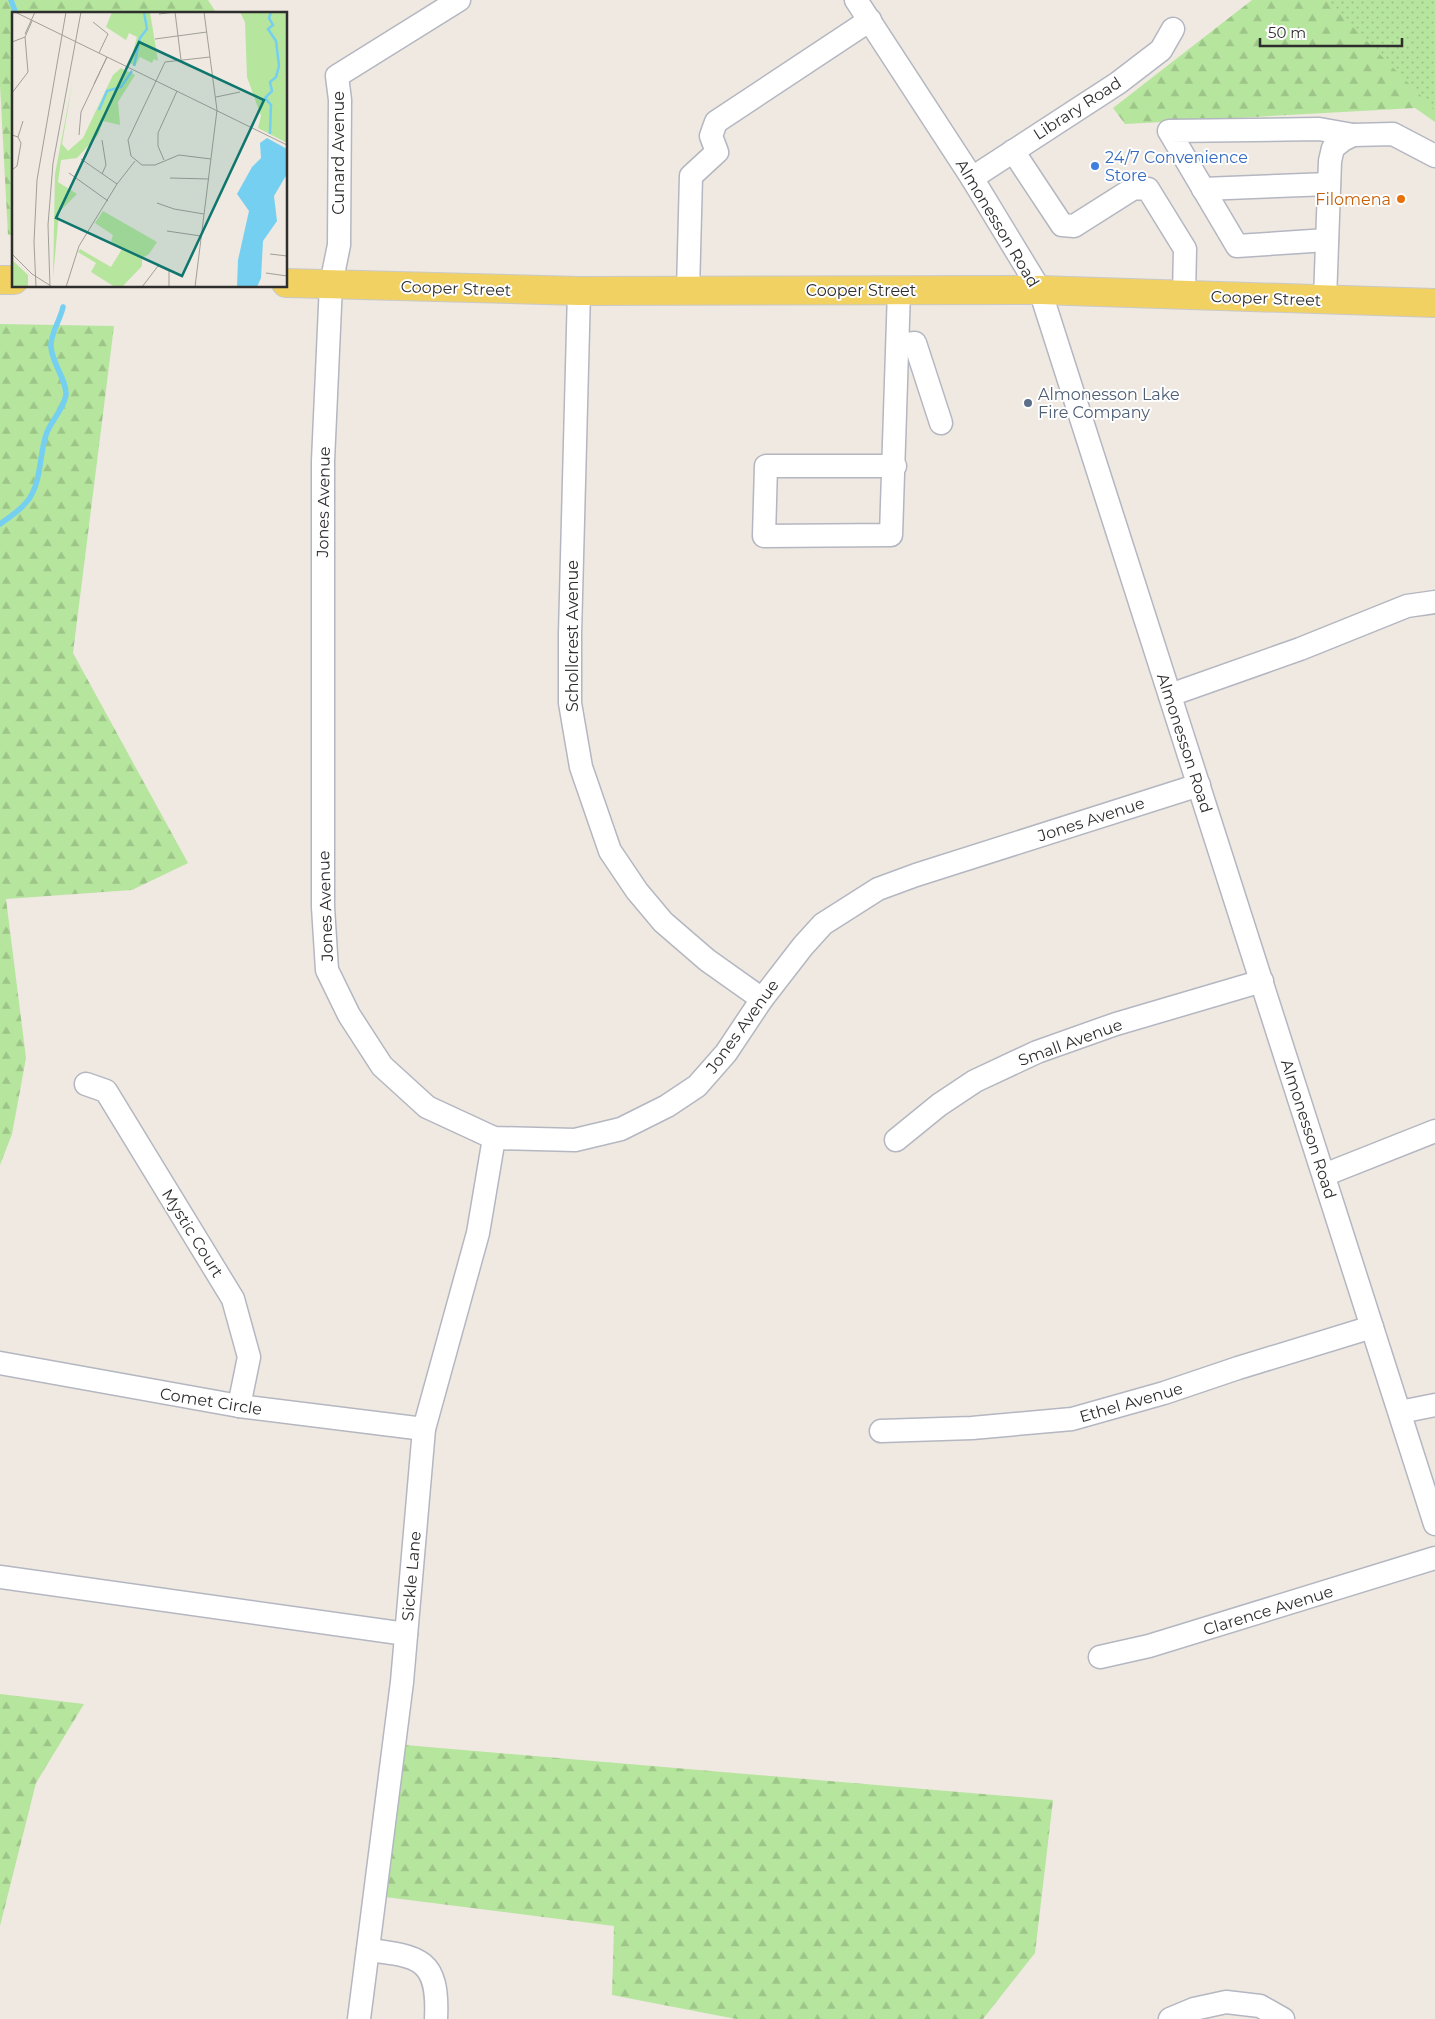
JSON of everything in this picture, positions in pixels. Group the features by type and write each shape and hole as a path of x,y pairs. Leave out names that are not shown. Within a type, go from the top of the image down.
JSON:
{"main road":[{"name":"Cooper Street","path":"288,284 579,291 1040,290 1435,304"}],"street":[{"name":"Cunard Avenue","path":"331,284 339,245 340,100 337,76 459,0"},
{"name":"Almonesson Road","path":"856,0 972,178 1040,290 1435,1524"},
{"path":"688,291 691,176 717,152 711,136 716,122 870,20"},
{"name":"Library Road","path":"972,178 1118,83 1161,50 1173,29"},
{"path":"1327,240 1237,246 1169,131 1319,129 1353,135 1393,134 1435,156"},
{"path":"1325,300 1330,161 1333,148 1353,135"},
{"path":"1013,151 1062,225 1074,226 1134,188 1148,189 1184,249 1184,295"},
{"path":"1203,189 1329,184"},
{"name":"Jones Avenue","path":"331,284 323,461 323,907 327,970 349,1015 382,1066 427,1107 494,1138 575,1140 621,1129 667,1106 697,1086 726,1053 762,999 803,946 823,924 878,890 916,875 1198,785"},
{"path":"895,466 766,466 764,536 891,535 895,466 900,290"},
{"name":"Schollcrest Avenue","path":"579,291 570,703 582,767 610,850 637,891 663,922 707,960 762,999"},
{"path":"898,345 915,343 941,423"},
{"path":"1170,695 1300,649 1407,606 1435,602"},
{"name":"Small Avenue","path":"896,1140 939,1105 975,1081 1037,1052 1116,1024 1262,981"},
{"name":"Mystic Court","path":"86,1084 106,1092 234,1299 249,1357 239,1406"},
{"path":"1324,1175 1435,1132"},
{"name":"Sickle Lane","path":"359,2019 406,1634 424,1429 478,1233 494,1138"},
{"name":"Ethel Avenue","path":"881,1431 972,1428 1072,1419 1164,1394 1238,1368 1372,1327"},
{"name":"Comet Circle","path":"0,1363 239,1406 424,1429"},
{"path":"1400,1412 1435,1405"},
{"name":"Clarence Avenue","path":"1100,1657 1149,1646 1435,1558"},
{"path":"0,1577 406,1634"},
{"path":"368,1950 403,1954 419,1960 429,1971 436,1987 436,2019"},
{"path":"1170,2019 1194,2009 1226,2002 1260,2006 1283,2019"}],"green space":[{"path":"0,0 208,0 216,12 12,12 12,235 8,235 0,85"},
{"path":"1252,0 1435,0 1435,122 1415,108 1125,124 1113,108"},
{"path":"1326,0 1435,0 1435,110"},
{"path":"0,324 114,326 73,653 188,863 132,890 6,899 26,1058 12,1134 0,1165"},
{"path":"0,1694 84,1704 36,1783 0,1926"},
{"path":"405,1745 1053,1800 1035,1953 983,2019 736,2019 612,1995 614,1926 385,1897"}],"waterway":[{"path":"11,0 15,12"},
{"path":"0,524 22,507 33,492 44,440 65,400 66,390 51,347 52,337 63,307"}],"place":[{"name":"24/7 Convenience Store","path":"1095,166"},
{"name":"Filomena","path":"1401,199"},
{"name":"Almonesson Lake Fire Company","path":"1028,403"}]}
